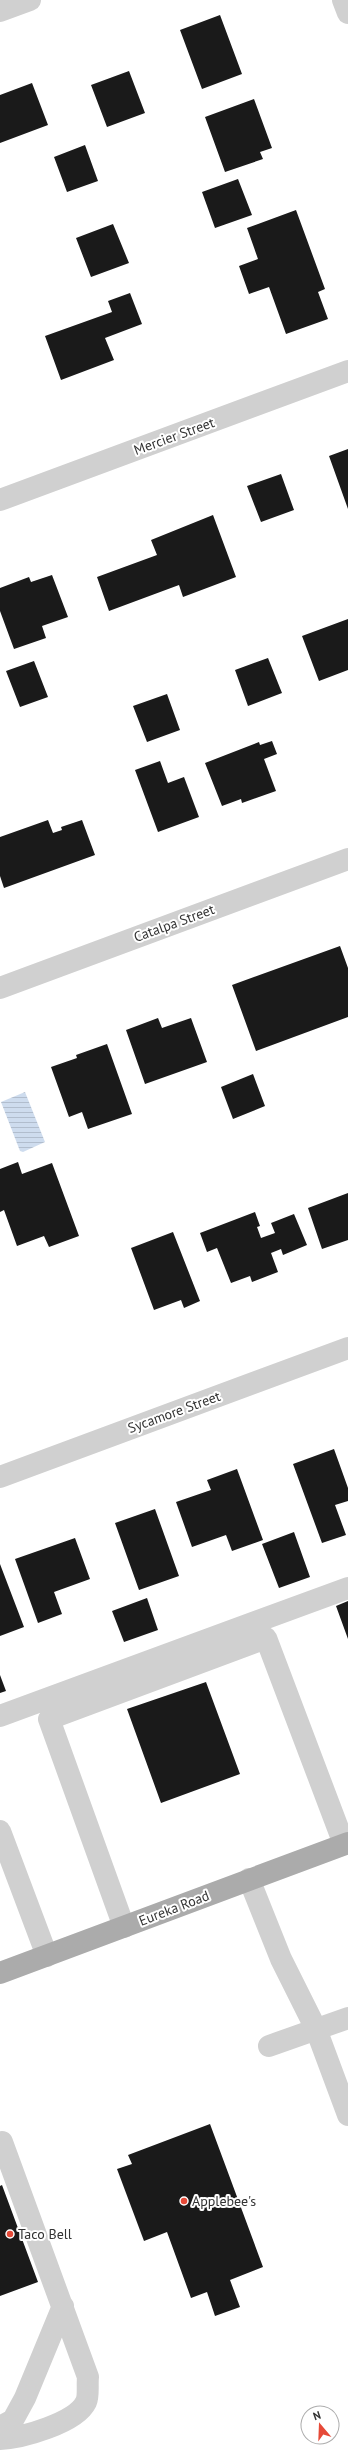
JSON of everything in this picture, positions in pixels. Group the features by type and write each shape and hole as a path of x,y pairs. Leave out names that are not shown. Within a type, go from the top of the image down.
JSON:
{"main road":[{"name":"Eureka Road","path":"0,1973 346,1844"}],"street":[{"path":"0,11 30,0"},
{"path":"343,0 348,13"},
{"name":"Mercier Street","path":"0,500 348,371"},
{"name":"Catalpa Street","path":"0,988 348,859"},
{"name":"Sycamore Street","path":"0,1477 348,1348"},
{"path":"0,1716 348,1588"},
{"path":"124,1927 49,1719 236,1649 266,1638 346,1844"},
{"path":"0,1831 47,1956"},
{"path":"249,1879 282,1958 316,2030 348,2115"},
{"path":"269,2046 348,2018"},
{"path":"0,2439 15,2438 71,2418 86,2402 88,2377 2,2142"},
{"path":"0,2427 13,2420 25,2398 63,2306"}],"water":[{"path":"25,1092 45,1142 23,1152 20,1151 1,1102"}],"building":[{"path":"220,15 242,74 202,89 180,30"},
{"path":"129,71 145,113 107,127 91,85"},
{"path":"32,83 48,125 0,143 0,95"},
{"path":"254,99 272,148 260,152 263,159 225,172 205,117"},
{"path":"85,145 98,181 67,192 54,157"},
{"path":"238,179 252,215 215,228 202,192"},
{"path":"296,210 325,289 318,292 328,319 286,334 269,287 249,294 239,266 258,259 247,228"},
{"path":"113,224 129,263 91,277 76,238"},
{"path":"130,293 142,324 105,338 114,360 61,380 45,336 112,312 108,301"},
{"path":"348,449 348,509 329,456"},
{"path":"281,474 294,510 261,522 247,486"},
{"path":"213,515 236,577 183,597 179,585 109,611 97,577 157,555 151,540"},
{"path":"52,575 68,617 42,626 46,638 14,649 0,611 0,588 29,577 31,582"},
{"path":"348,619 348,670 319,681 302,636"},
{"path":"268,658 282,693 248,706 235,670"},
{"path":"34,661 48,697 20,707 6,671"},
{"path":"167,694 180,730 147,742 133,706"},
{"path":"272,741 277,754 264,759 276,791 242,803 241,799 222,806 205,763 259,742 260,745"},
{"path":"160,761 168,783 184,777 199,817 158,832 135,770"},
{"path":"48,820 53,833 62,830 61,827 82,820 95,855 4,888 0,876 0,837"},
{"path":"340,946 348,968 348,1017 256,1051 232,985"},
{"path":"158,1018 162,1028 191,1018 207,1062 145,1084 126,1030"},
{"path":"107,1044 132,1114 88,1129 82,1112 69,1117 51,1067 77,1058 76,1055"},
{"path":"253,1074 265,1106 233,1119 221,1087"},
{"path":"18,1162 22,1174 52,1163 79,1236 49,1247 44,1236 17,1246 4,1210 0,1212 0,1169"},
{"path":"348,1193 348,1240 322,1249 308,1208"},
{"path":"255,1212 260,1226 257,1227 261,1238 275,1233 271,1223 294,1214 307,1245 283,1255 281,1249 271,1253 278,1272 252,1282 250,1276 231,1283 217,1248 207,1252 200,1233"},
{"path":"173,1232 200,1301 184,1308 181,1300 154,1310 131,1248"},
{"path":"334,1449 348,1488 348,1501 335,1505 346,1535 322,1543 293,1464"},
{"path":"237,1469 263,1540 232,1551 226,1535 192,1547 176,1502 211,1490 207,1480"},
{"path":"155,1509 179,1576 139,1590 115,1523"},
{"path":"294,1532 310,1577 279,1588 262,1544"},
{"path":"75,1538 90,1579 54,1592 62,1614 38,1623 15,1559"},
{"path":"0,1564 24,1627 0,1636"},
{"path":"147,1598 158,1630 124,1642 112,1611"},
{"path":"348,1601 348,1639 336,1606"},
{"path":"0,1675 6,1691 0,1693"},
{"path":"206,1682 240,1774 161,1803 127,1709"},
{"name":"Applebee's","path":"210,2124 263,2267 230,2280 240,2307 215,2316 207,2292 191,2298 167,2232 144,2241 117,2169 132,2164 128,2155"},
{"name":"Taco Bell","path":"2,2185 38,2282 0,2296 0,2186"}],"place":[{"name":"Applebee's","path":"184,2201"},
{"name":"Taco Bell","path":"10,2234"}]}
